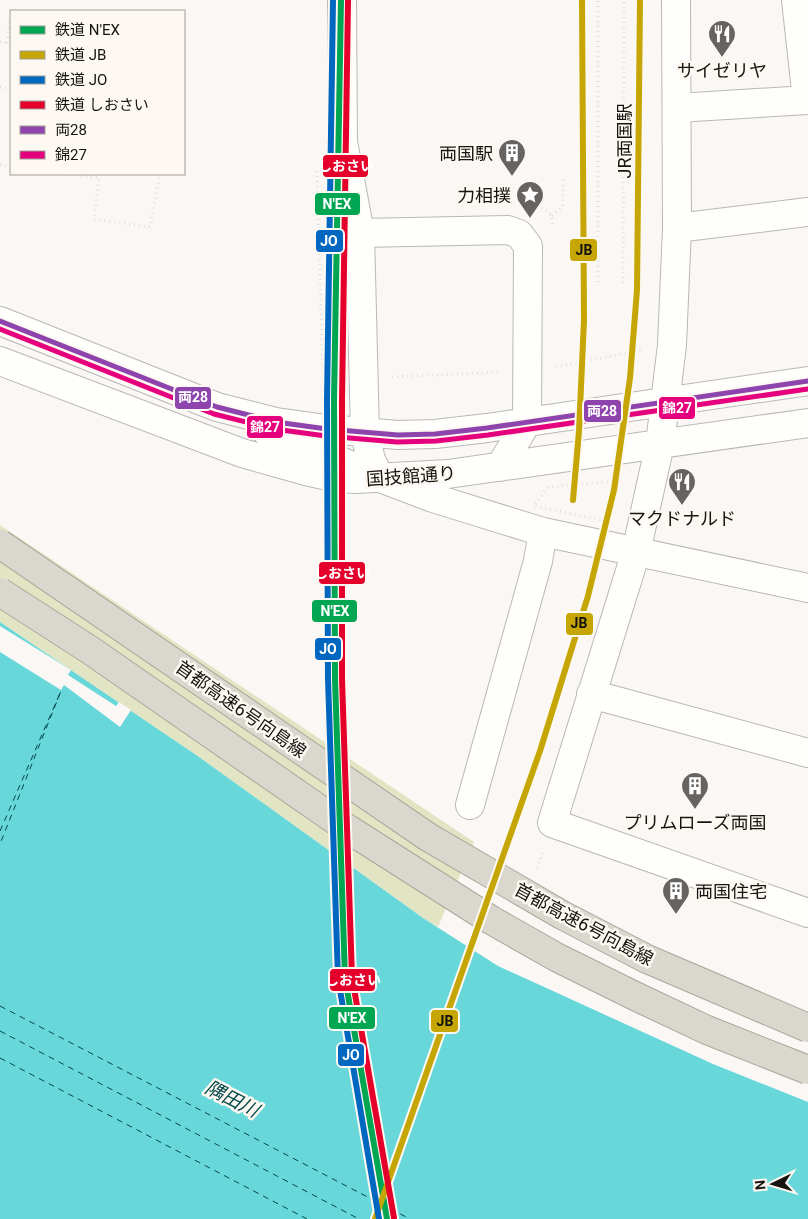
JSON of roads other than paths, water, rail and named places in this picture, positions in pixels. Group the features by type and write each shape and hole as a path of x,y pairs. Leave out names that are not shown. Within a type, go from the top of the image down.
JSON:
{"highway":[{"name":"首都高速6号向島線","path":"0,544 428,837 562,915 646,959 808,1028"},
{"path":"0,592 90,650 348,829 491,920 558,958 637,997 707,1030 808,1070"}],"street":[{"path":"342,0 343,142 360,233 365,433 371,460 380,478"},
{"path":"676,0 677,228 672,345 660,444 636,552 552,823 808,914"},
{"path":"677,108 807,100 796,0"},
{"path":"677,228 808,212"},
{"path":"360,233 508,230 519,234 528,246 527,422 500,467 452,455 398,460 379,456 368,446 365,433"},
{"path":"0,321 217,406 276,422 365,433 435,434 808,381"},
{"name":"国技館通り","path":"0,361 242,453 337,478 356,479 448,474 808,423"},
{"path":"217,406 239,422 306,446 380,478 433,498 544,532 808,588"},
{"path":"337,478 433,498"},
{"path":"470,805 534,578 544,532"},
{"path":"592,694 808,753"}],"water":[{"name":"隅田川","path":"0,622 199,757 423,918 498,966 713,1064 808,1102 808,1219 0,1219"}],"rail line":[{"name":"JO","path":"333,0 327,400 328,679 338,978 379,1219"},
{"name":"N'EX","path":"341,0 334,400 335,679 345,978 387,1219"},
{"name":"しおさい","path":"348,0 342,400 342,679 352,977 394,1218"},
{"name":"JB","path":"573,500 579,431 584,320 582,0"},
{"name":"JB","path":"375,1219 540,751 588,596 614,490 630,378 637,290 640,0"}],"place":[{"name":"サイゼリヤ","path":"722,58"},
{"name":"両国駅","path":"512,177"},
{"name":"力相撲","path":"530,219"},
{"name":"マクドナルド","path":"682,506"},
{"name":"プリムローズ両国","path":"695,810"},
{"name":"両国住宅","path":"676,915"}]}
